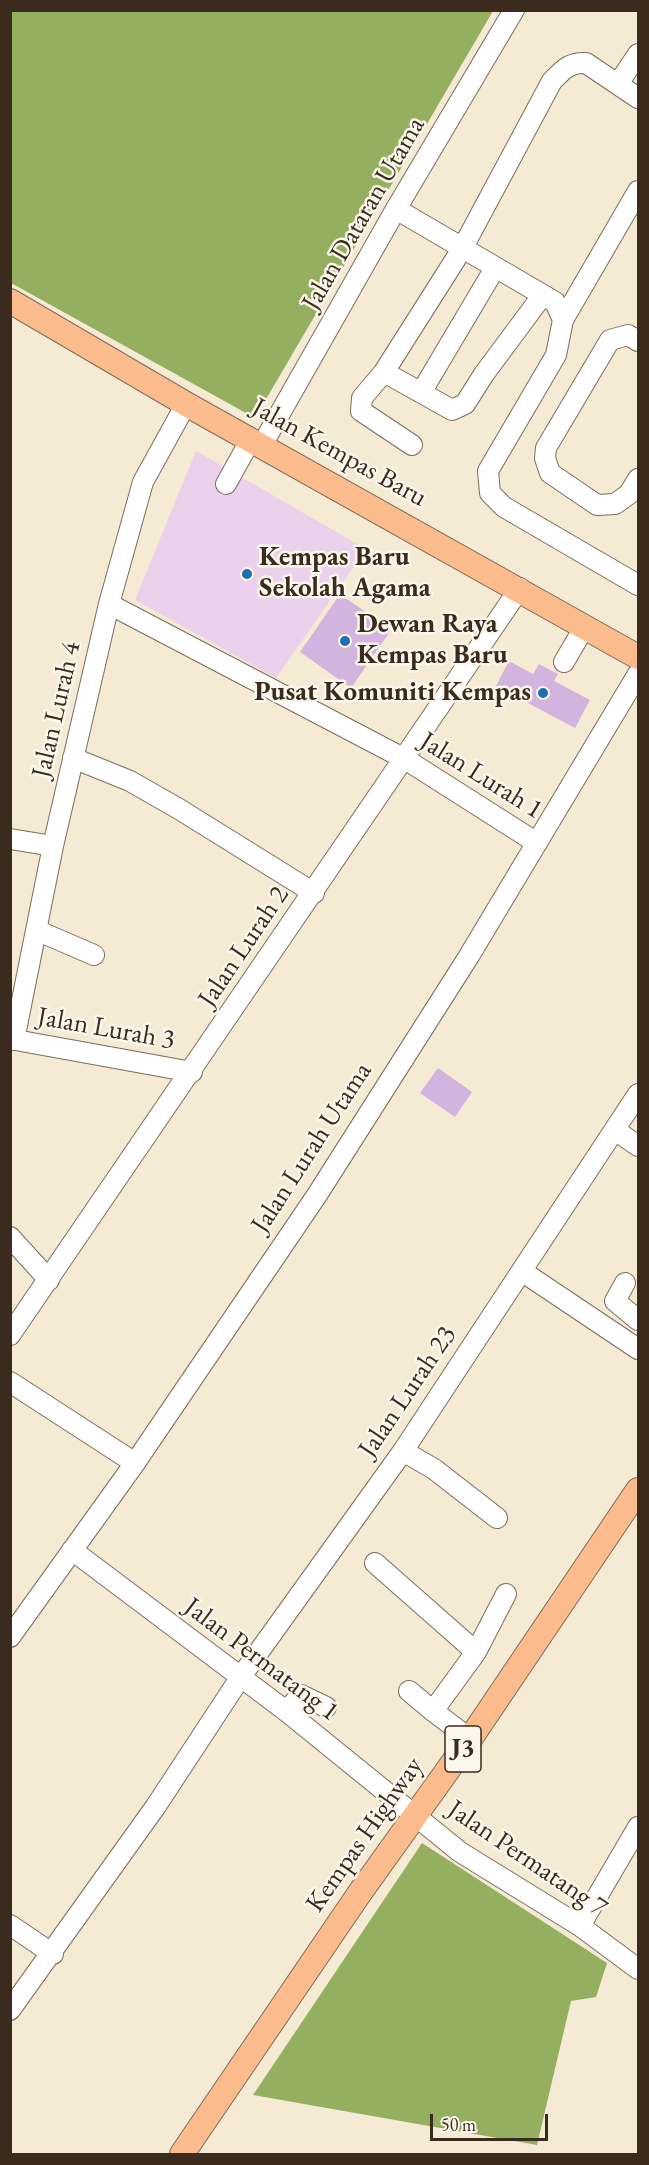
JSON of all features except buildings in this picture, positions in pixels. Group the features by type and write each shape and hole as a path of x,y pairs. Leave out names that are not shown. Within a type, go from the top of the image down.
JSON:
{"main road":[{"name":"Jalan Kempas Baru","path":"10,301 186,404 520,588 639,657"},
{"name":"Kempas Highway","path":"182,2154 470,1739 609,1530 639,1490"}],"street":[{"name":"Jalan Dataran Utama","path":"226,484 256,442 514,10"},
{"path":"618,84 639,54"},
{"path":"412,445 361,411 362,398 384,372 462,249 552,81 566,67 576,62 586,63 639,98"},
{"path":"639,192 563,320 556,355 488,471 490,493 504,507 639,585"},
{"path":"396,209 555,303 563,320"},
{"path":"422,392 495,268"},
{"path":"384,372 452,410 465,404 484,374 542,296"},
{"path":"639,341 628,335 610,340 546,448 545,458 550,473 597,505 615,504 629,494 639,479"},
{"name":"Jalan Lurah 4","path":"12,1040 53,846 109,604 143,482 186,404"},
{"name":"Jalan Lurah 2","path":"10,1335 149,1135 520,588"},
{"name":"Jalan Lurah 1","path":"109,604 405,759 537,843"},
{"path":"564,662 585,626"},
{"name":"Jalan Lurah Utama","path":"10,1637 135,1463 317,1195 537,843 633,696 639,674"},
{"path":"74,758 130,781 314,893"},
{"path":"10,839 53,846"},
{"path":"36,930 94,955"},
{"name":"Jalan Lurah 3","path":"12,1040 192,1072"},
{"name":"Jalan Lurah 23","path":"10,2010 53,1954 156,1806 240,1678 403,1451 639,1094"},
{"path":"615,1130 639,1146"},
{"path":"10,1237 49,1280"},
{"path":"523,1272 639,1349"},
{"path":"625,1283 615,1301 639,1320"},
{"path":"10,1382 135,1463"},
{"path":"403,1451 434,1469 497,1518"},
{"name":"Jalan Permatang 1","path":"72,1550 286,1711 416,1815"},
{"path":"375,1563 476,1652"},
{"path":"433,1711 476,1652 506,1594"},
{"path":"409,1692 470,1739"},
{"path":"286,1711 301,1695 326,1707"},
{"name":"Jalan Permatang 7","path":"416,1815 460,1852 580,1926 639,1968"},
{"path":"580,1926 639,1827"},
{"path":"10,1925 53,1954"}],"shaded area":[{"name":"Kempas Baru Sekolah Agama","path":"196,451 366,549 276,678 135,600"}],"green space":[{"path":"11,10 493,11 255,418 11,283"},
{"path":"422,1843 607,1963 596,1997 571,2001 537,2145 253,2095"}],"place":[{"name":"Kempas Baru Sekolah Agama","path":"247,574"},
{"name":"Dewan Raya Kempas Baru","path":"345,641"},
{"name":"Pusat Komuniti Kempas","path":"543,693"}]}
